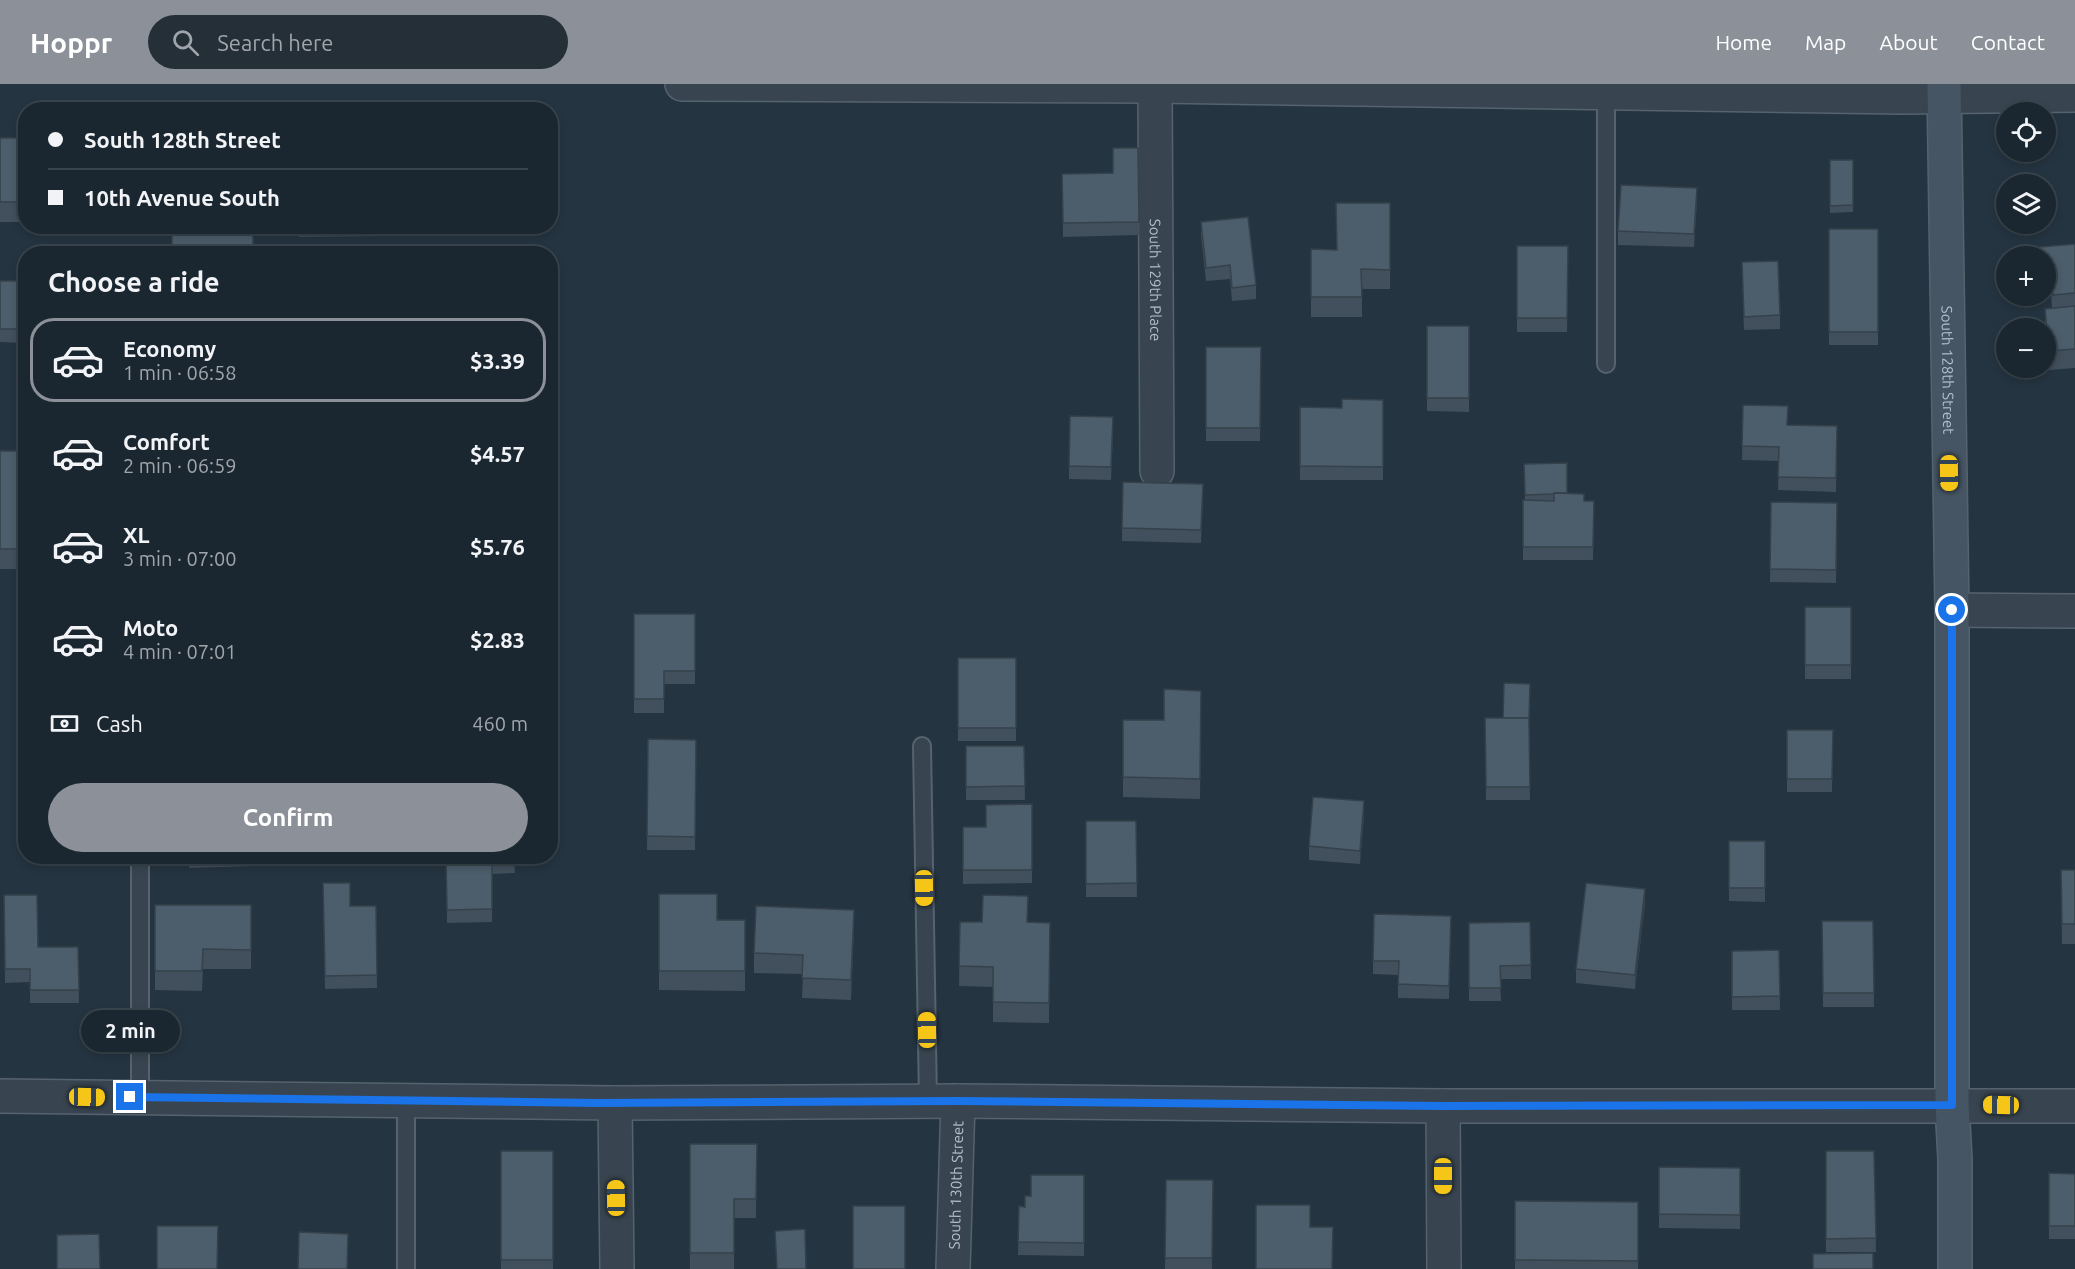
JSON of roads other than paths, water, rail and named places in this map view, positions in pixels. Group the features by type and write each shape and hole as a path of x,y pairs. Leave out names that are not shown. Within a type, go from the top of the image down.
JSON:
{"main road":[{"name":"South 128th Street","path":"1944,90 1952,610 1952,1105 1955,1159 1955,1269"}],"street":[{"path":"682,84 1155,86 1902,97 1944,90 2075,95"},
{"name":"South 129th Place","path":"1155,86 1157,471"},
{"path":"1952,610 2075,611"},
{"path":"0,1096 615,1103 943,1101 1443,1106 2075,1106"},
{"name":"South 130th Street","path":"943,1101 953,1269"},
{"path":"615,1103 617,1269"},
{"path":"1443,1106 1444,1269"}],"lane":[{"path":"1606,92 1606,364"},
{"path":"922,746 943,1101"},
{"path":"140,864 140,1097"},
{"path":"406,1101 406,1269"}]}
